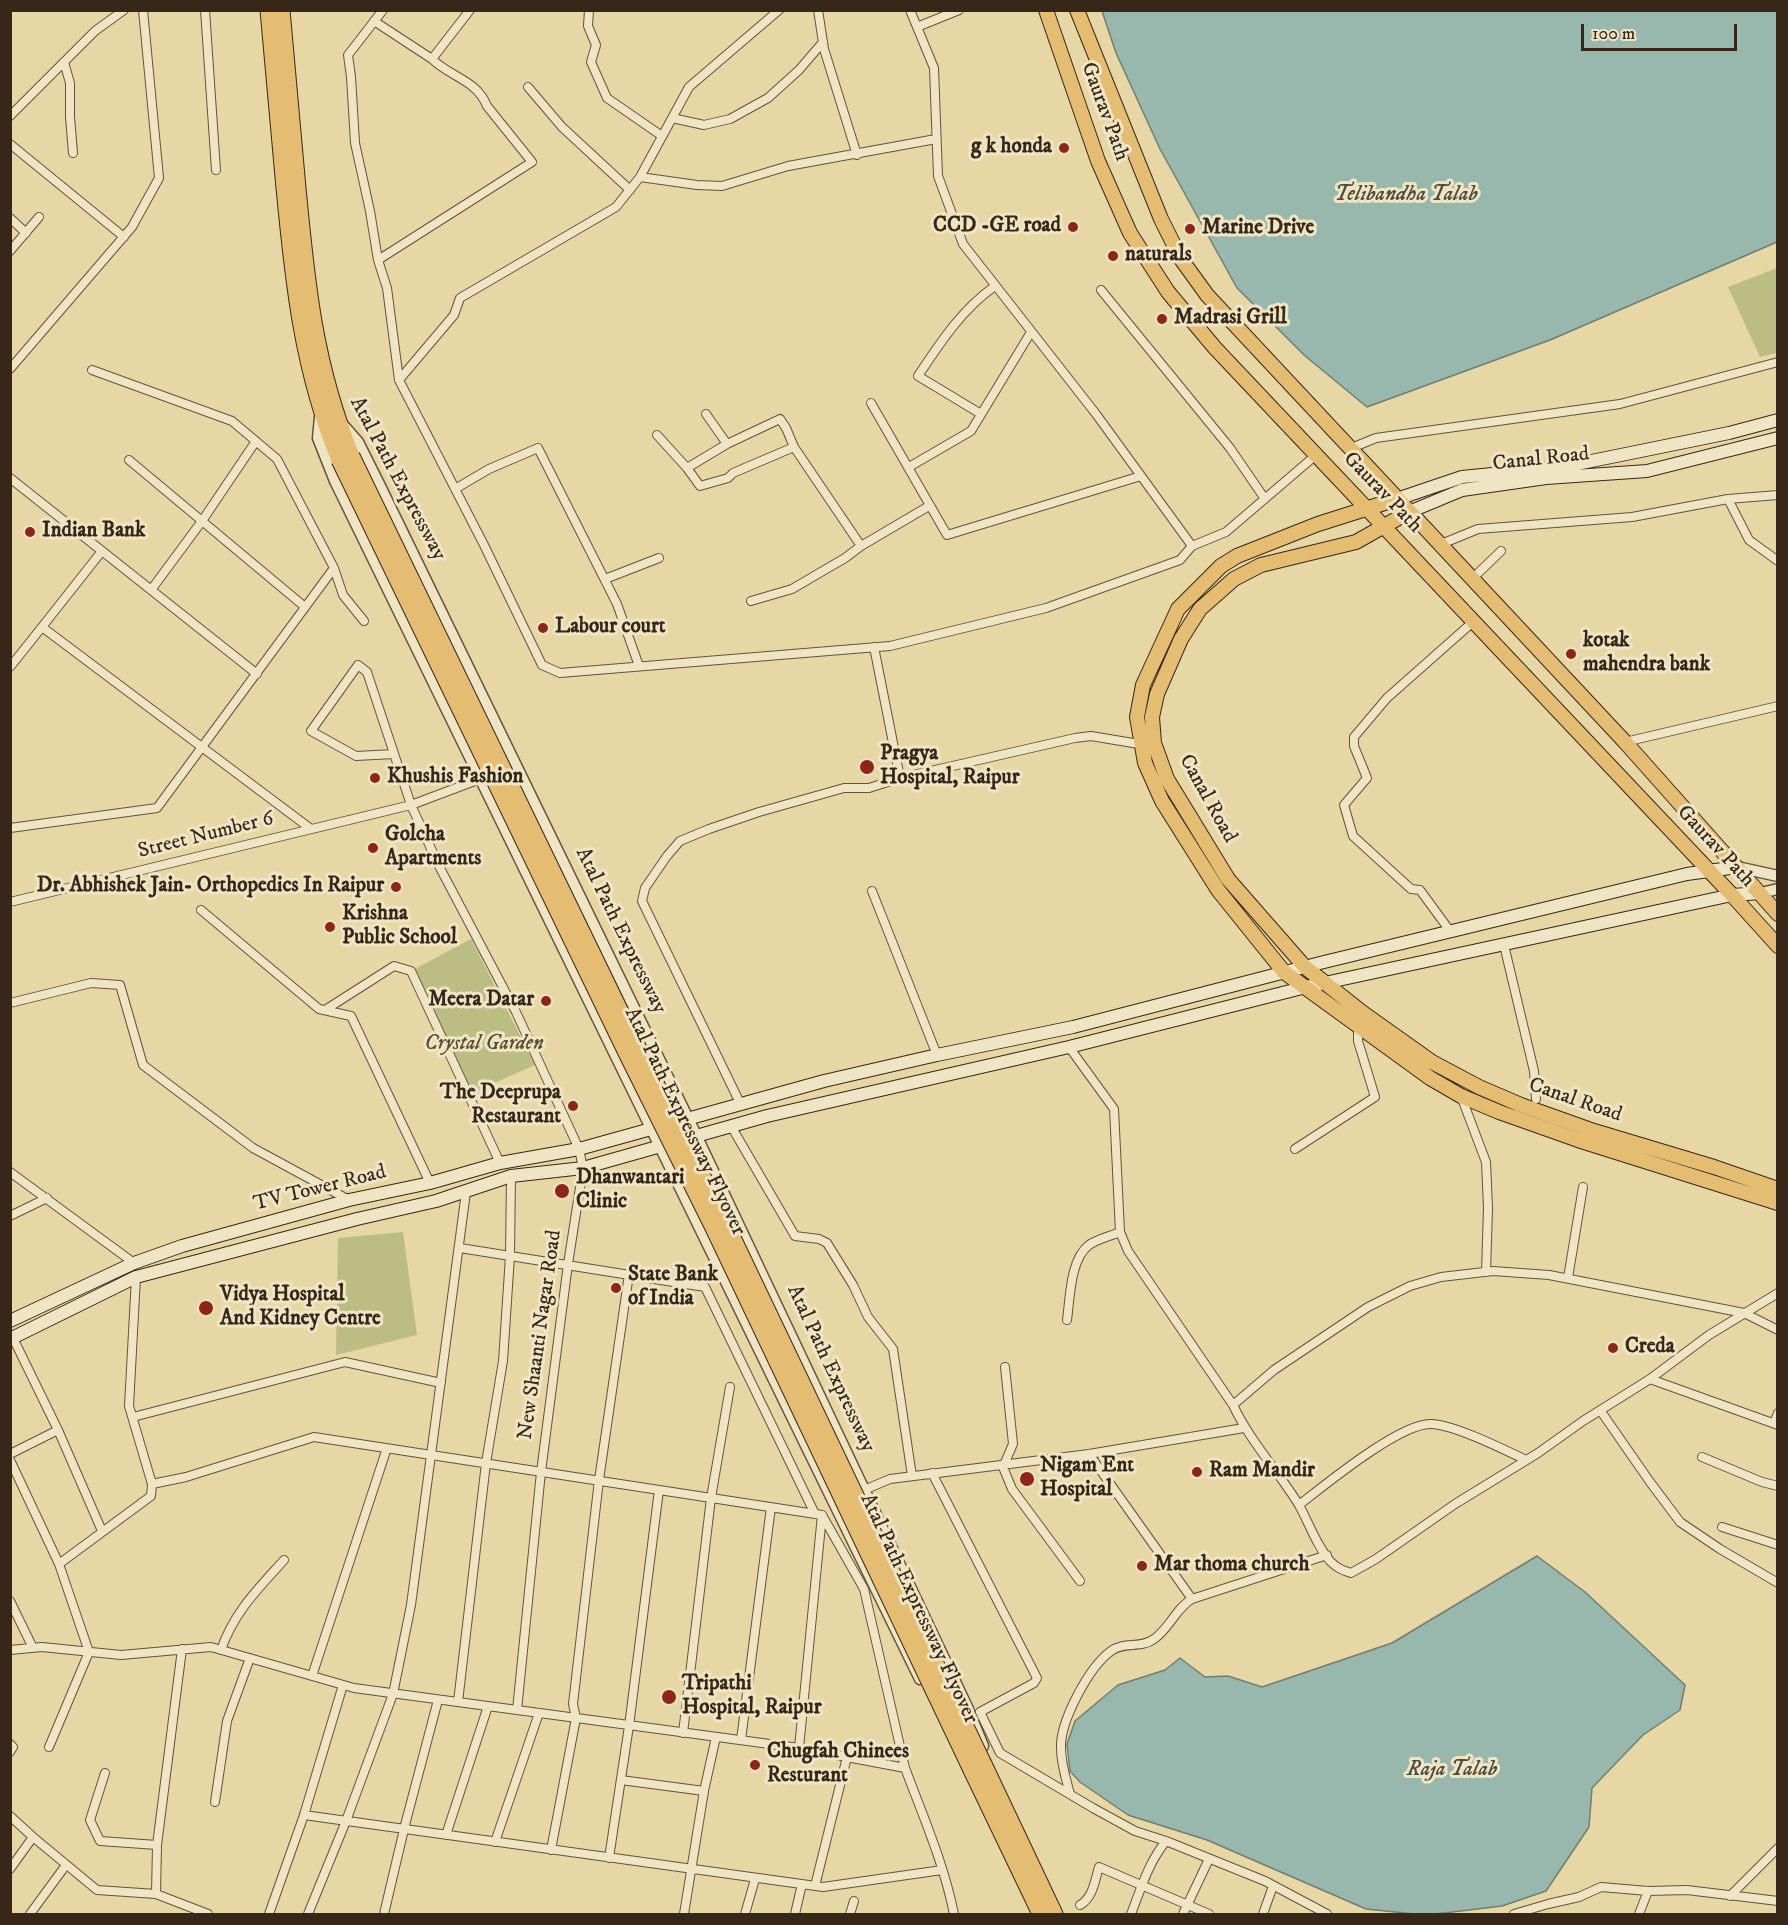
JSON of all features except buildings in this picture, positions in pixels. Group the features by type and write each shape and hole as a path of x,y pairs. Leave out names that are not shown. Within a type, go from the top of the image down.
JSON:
{"highway":[{"path":"268,10 280,62"},
{"name":"Atal Path Expressway","path":"282,10 280,62 291,260 299,325 321,414"},
{"name":"Atal Path Expressway","path":"280,62 313,322 336,417"},
{"name":"Atal Path Expressway Flyover","path":"321,414 345,458 622,1044 1016,1847"},
{"name":"Atal Path Expressway Flyover","path":"336,417 345,458"},
{"path":"1016,1847 1040,1914"},
{"path":"1016,1847 1055,1914"}],"main road":[{"name":"Gaurav Path","path":"1046,10 1098,161 1130,233 1168,292 1215,348 1778,946"},
{"path":"1077,10 1161,219 1181,259 1207,295 1625,742 1761,892 1778,914"},
{"name":"Canal Road","path":"1397,499 1462,477 1563,467 1729,433 1778,420"},
{"name":"Canal Road","path":"1778,438 1647,471 1546,478 1462,490 1408,512 1356,542 1261,565 1234,579 1212,597 1200,609 1181,639 1157,694 1148,744 1228,879 1305,967 1432,1062 1479,1087 1521,1105 1594,1131 1778,1189"},
{"path":"1397,499 1318,524 1237,556 1221,566 1178,609 1143,685 1137,717 1148,744 1145,763 1162,801 1218,890 1284,972 1430,1078 1461,1096 1499,1113 1778,1203"},
{"name":"TV Tower Road","path":"10,1321 134,1263 182,1246 349,1200 430,1183 500,1162 579,1149 762,1097 937,1055 1073,1027 1284,972 1687,874 1737,867"},
{"name":"TV Tower Road","path":"12,1338 136,1277 466,1192 511,1176 584,1168 767,1116 1069,1047 1306,987 1732,895 1761,892"},
{"path":"762,1097 767,1116"}],"street":[{"path":"10,116 95,31 124,10"},
{"path":"10,369 132,227 159,178 143,10"},
{"path":"205,10 216,170"},
{"path":"262,10 280,62"},
{"path":"280,62 289,10"},
{"path":"383,10 348,56 355,142 378,260 387,288 399,380 542,665 560,673 890,646 1046,608 1180,560 1192,546 1226,532 1316,455"},
{"path":"432,59 470,10"},
{"path":"589,10 588,26 596,45 591,62 607,98 663,136"},
{"path":"399,380 454,315 460,298 616,207 640,177 689,87 779,10"},
{"path":"819,10 823,42 857,155"},
{"path":"910,10 934,68 938,176 963,244 1192,546"},
{"path":"916,27 959,10"},
{"path":"374,21 440,66 470,83 484,97 487,106 532,162 378,260"},
{"path":"672,117 704,125 730,119 768,98 799,70 823,42"},
{"path":"64,62 70,82 70,117 74,153"},
{"path":"528,87 562,127 630,190"},
{"path":"640,177 722,186 788,166 936,139"},
{"path":"10,144 123,237"},
{"path":"10,251 39,217"},
{"path":"10,218 26,233"},
{"path":"981,414 918,376 943,339 980,297 995,286"},
{"path":"1101,290 1230,448 1265,499"},
{"path":"909,467 970,431 1031,332"},
{"path":"1349,449 1376,438 1620,404 1778,362"},
{"path":"92,370 232,420 277,459 334,568 343,595 364,621"},
{"path":"871,403 947,535 1141,476"},
{"name":"Atal Path Expressway","path":"321,414 318,438 335,481 954,1750 1016,1847"},
{"path":"706,414 728,444"},
{"name":"Atal Path Expressway","path":"336,417 358,442 688,1119 967,1707 1016,1847"},
{"path":"687,468 728,444 780,419 795,447 861,546"},
{"path":"657,435 700,486 728,478 733,473 795,447"},
{"path":"151,590 202,521 256,441"},
{"path":"455,489 489,469 538,448 617,604 639,666"},
{"path":"129,460 305,606"},
{"path":"10,478 257,674"},
{"path":"1439,545 1478,529 1632,517 1728,499 1778,495"},
{"path":"1728,499 1749,540 1778,561"},
{"path":"751,601 792,589 929,506"},
{"path":"10,666 102,551"},
{"path":"1472,579 1500,551"},
{"path":"604,579 658,558"},
{"path":"12,827 157,807 334,568"},
{"path":"1450,931 1420,890 1411,889 1353,836 1344,805 1367,778 1354,746 1354,737 1387,698 1474,621"},
{"path":"42,627 311,829"},
{"path":"874,647 900,778"},
{"path":"394,754 356,756 311,731 358,665 367,672 411,805 439,866 516,1012 579,1149 584,1168"},
{"path":"1625,742 1778,706"},
{"path":"740,1103 642,901 645,888 680,841 759,812 844,788 868,788 900,778 1075,738 1091,736 1148,744"},
{"name":"Street Number 6","path":"10,903 411,805 480,779"},
{"path":"1737,867 1778,876"},
{"path":"1761,892 1778,889"},
{"path":"872,891 937,1055"},
{"path":"201,910 319,1009 351,1016 430,1183"},
{"path":"1504,945 1534,1071 1536,1099"},
{"path":"325,1010 394,966 411,971 500,1162"},
{"path":"10,1003 91,983 120,985 143,1065 253,1148 349,1200"},
{"path":"1295,1149 1375,1097 1358,1041 1358,1027"},
{"path":"1069,1047 1114,1109 1120,1232 1128,1251 1233,1405 1244,1428 1265,1453 1299,1505 1327,1556 1340,1570 1350,1573 1376,1559 1464,1498 1650,1378 1709,1335 1778,1293"},
{"path":"1461,1096 1486,1162 1488,1208 1486,1272"},
{"path":"732,1126 795,1236 819,1239 827,1243 853,1285 868,1317 893,1349 912,1476"},
{"name":"New Shaanti Nagar Road","path":"517,1710 541,1472 568,1264 584,1168"},
{"path":"10,1172 134,1263"},
{"path":"458,1702 486,1463 503,1361 510,1256 511,1176"},
{"path":"1568,1278 1583,1187"},
{"path":"308,1914 346,1821 393,1694 411,1605 466,1192"},
{"path":"10,1216 47,1198"},
{"path":"1067,1320 1071,1280 1076,1265 1088,1245 1120,1232"},
{"path":"460,1248 705,1287 818,1514 864,1589 905,1768 942,1870 954,1914"},
{"path":"1233,1405 1274,1371 1368,1307 1410,1286 1441,1277 1486,1272 1550,1275 1744,1314 1778,1330"},
{"path":"551,1850 576,1718 573,1704 599,1480 629,1274"},
{"path":"59,1564 151,1496 152,1484 129,1406 136,1277"},
{"path":"12,1338 58,1430 102,1531"},
{"path":"133,1418 345,1362 441,1383"},
{"path":"1005,1367 1013,1444 1004,1464 1012,1489 1080,1581"},
{"path":"1650,1378 1776,1424 1778,1413"},
{"path":"683,1733 711,1498 730,1387"},
{"path":"1600,1410 1680,1522 1778,1583"},
{"path":"1299,1505 1366,1456 1418,1425 1432,1424 1447,1428 1498,1446 1526,1460"},
{"path":"864,1490 890,1479 1089,1454 1244,1428"},
{"path":"10,1454 58,1430"},
{"path":"152,1484 186,1477 314,1437 818,1514"},
{"path":"312,1676 387,1448"},
{"path":"1089,1454 1192,1599"},
{"path":"1702,1457 1762,1482 1778,1486"},
{"path":"10,1460 59,1564 89,1652 50,1747"},
{"path":"932,1473 1037,1678 1034,1683 980,1712 1000,1752 1135,1831 1209,1858 1273,1886 1328,1914"},
{"path":"609,1858 629,1726 659,1490"},
{"path":"741,1740 771,1507"},
{"path":"799,1748 818,1514"},
{"path":"1722,1527 1778,1545"},
{"path":"1070,1794 1061,1747 1065,1722 1089,1677 1110,1652 1121,1645 1144,1644 1155,1639 1180,1608 1192,1599 1327,1556"},
{"path":"221,1650 228,1629 248,1600 284,1560"},
{"path":"10,1601 33,1648"},
{"path":"10,1650 42,1647 121,1655 211,1647 343,1685 393,1694 799,1748 905,1768"},
{"path":"156,1894 157,1845 182,1649"},
{"path":"215,1802 227,1721 250,1658"},
{"path":"269,1914 304,1815 343,1685"},
{"path":"384,1914 438,1700"},
{"path":"446,1835 488,1706"},
{"path":"495,1842 539,1713"},
{"path":"684,1914 704,1791 716,1737"},
{"path":"10,1744 13,1748 10,1752"},
{"path":"815,1886 847,1757"},
{"path":"105,1773 90,1820 99,1839 157,1845"},
{"path":"621,1780 704,1791"},
{"path":"304,1815 823,1887 942,1870"},
{"path":"10,1816 97,1890 156,1894 208,1914"},
{"path":"10,1869 33,1837"},
{"path":"1131,1914 1156,1854 1166,1841"},
{"path":"1730,1896 1778,1848"},
{"path":"1183,1914 1209,1858"},
{"path":"30,1914 66,1865"},
{"path":"1080,1905 1090,1895 1099,1867 1209,1914"},
{"path":"745,1914 755,1879"},
{"path":"795,1914 802,1884"},
{"path":"1263,1914 1273,1886"},
{"path":"1516,1914 1580,1897 1601,1887 1648,1891 1687,1890 1778,1901"},
{"path":"1639,1914 1648,1891"},
{"path":"850,1914 854,1901"}],"green space":[{"path":"1777,268 1777,353 1760,357 1728,287"},
{"name":"Crystal Garden","path":"471,939 535,1065 472,1093 411,971"},
{"path":"403,1232 417,1335 336,1355 338,1238"}],"water":[{"name":"Telibandha Talab","path":"1102,11 1777,11 1777,242 1550,340 1367,407 1304,355 1237,288 1160,149 1116,53"},
{"name":"Raja Talab","path":"1537,1556 1585,1592 1685,1685 1680,1710 1643,1735 1592,1788 1589,1827 1546,1891 1502,1906 1436,1914 1366,1909 1207,1840 1128,1815 1080,1782 1070,1771 1067,1744 1075,1721 1118,1685 1165,1670 1180,1658 1205,1677 1228,1676 1262,1687 1392,1643"}],"place":[{"name":"g k honda","path":"1064,148"},
{"name":"CCD -GE road","path":"1073,227"},
{"name":"Marine Drive","path":"1190,229"},
{"name":"naturals","path":"1113,256"},
{"name":"Madrasi Grill","path":"1162,319"},
{"name":"Indian Bank","path":"30,532"},
{"name":"Labour court","path":"543,628"},
{"name":"kotak mahendra bank","path":"1571,654"},
{"name":"Pragya Hospital, Raipur","path":"867,767"},
{"name":"Khushis Fashion","path":"375,778"},
{"name":"Golcha Apartments","path":"373,848"},
{"name":"Dr. Abhishek Jain- Orthopedics In Raipur","path":"396,887"},
{"name":"Krishna Public School","path":"330,927"},
{"name":"Meera Datar","path":"546,1001"},
{"name":"The Deeprupa Restaurant","path":"573,1106"},
{"name":"Dhanwantari Clinic","path":"562,1191"},
{"name":"State Bank of India","path":"616,1288"},
{"name":"Vidya Hospital And Kidney Centre","path":"206,1308"},
{"name":"Creda","path":"1613,1348"},
{"name":"Ram Mandir","path":"1197,1472"},
{"name":"Nigam Ent Hospital","path":"1027,1479"},
{"name":"Mar thoma church","path":"1142,1566"},
{"name":"Tripathi Hospital, Raipur","path":"669,1697"},
{"name":"Chugfah Chinees Resturant","path":"755,1765"}]}
